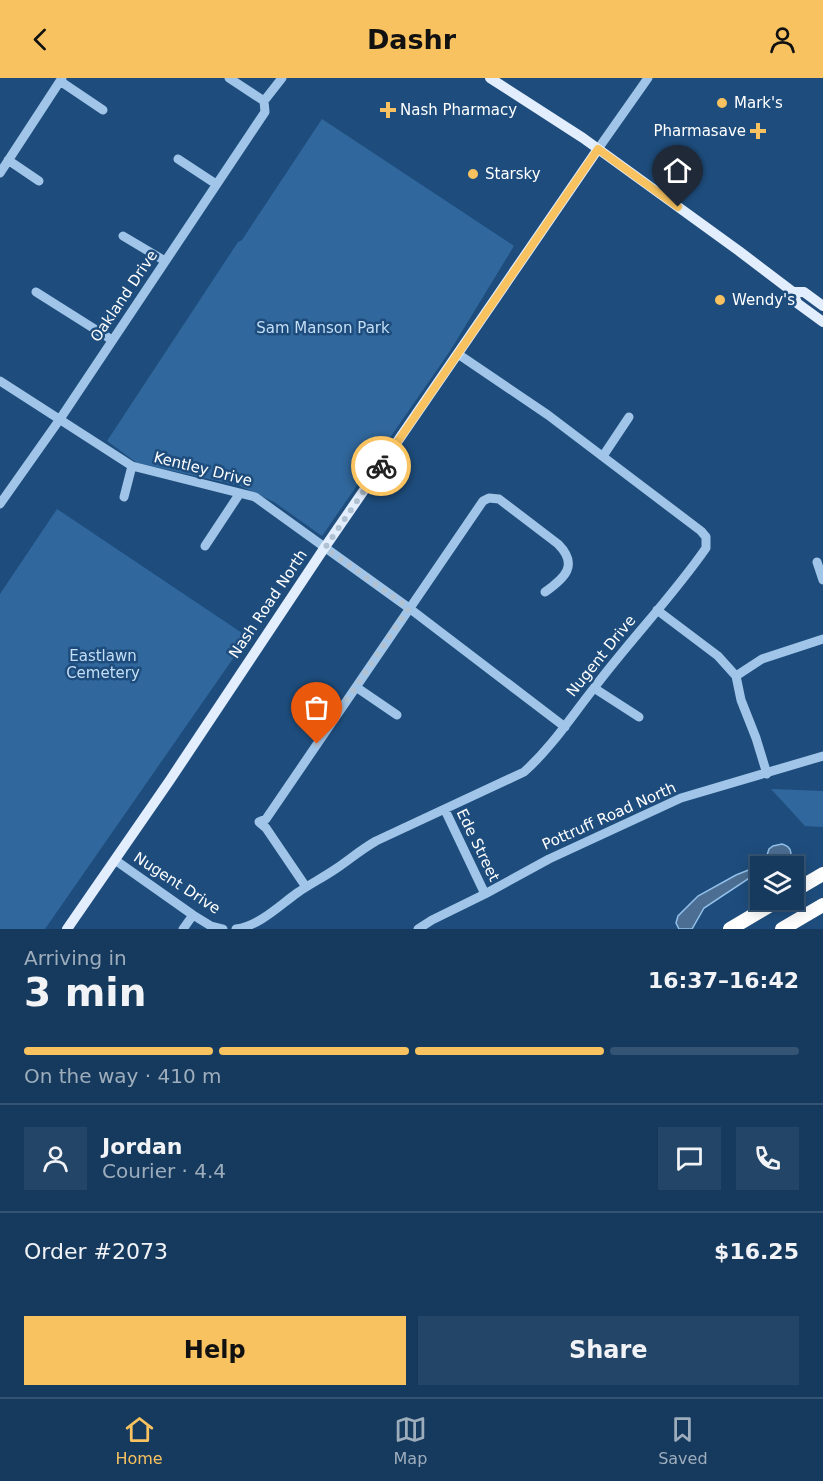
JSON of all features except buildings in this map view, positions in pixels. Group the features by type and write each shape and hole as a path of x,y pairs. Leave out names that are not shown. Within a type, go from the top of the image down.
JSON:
{"highway":[{"path":"804,885 823,874"},
{"path":"782,929 823,905"},
{"path":"730,929 762,910"}],"main road":[{"path":"490,78 583,138 793,292 797,303 823,322"},
{"name":"Nash Road North","path":"67,929 598,149"},
{"path":"793,292 804,292 823,306"}],"street":[{"path":"229,78 264,101"},
{"name":"Oakland Drive","path":"0,504 60,419 265,111 264,101 282,78"},
{"path":"598,149 648,78"},
{"path":"0,173 61,80 103,110"},
{"path":"178,159 216,184"},
{"path":"8,160 39,182"},
{"path":"123,236 165,261"},
{"path":"36,292 112,340"},
{"name":"Nugent Drive","path":"236,929 246,928 265,916 359,851 524,772 541,757 706,548 706,537 701,531 548,415 458,354"},
{"name":"Kentley Drive","path":"0,381 132,466 255,497 409,608 565,727"},
{"path":"603,456 629,417"},
{"path":"124,497 132,466"},
{"path":"205,546 240,493"},
{"path":"306,887 266,828 259,822 266,819 483,501 489,498 499,499 558,543 566,552 569,562 566,571 560,581 545,592"},
{"path":"817,562 823,580"},
{"path":"657,610 718,656 736,676 741,700 767,774"},
{"path":"736,676 762,659 823,639"},
{"path":"356,687 398,715"},
{"path":"594,688 639,717"},
{"name":"Pottruff Road North","path":"418,929 549,859 681,798 823,756"},
{"name":"Ede Street","path":"445,810 485,894"},
{"name":"Nugent Drive","path":"115,860 193,915 211,926 223,929"},
{"path":"183,929 193,915"}],"green space":[{"name":"Sam Manson Park","path":"322,119 514,246 450,351 322,536 274,502 240,486 137,463 107,441"},
{"name":"Eastlawn Cemetery","path":"57,509 248,637 45,929 0,929 0,594"},
{"path":"771,789 823,791 823,827 805,826"}],"shaded area":[{"path":"782,844 788,847 790,856 767,856 773,846"},
{"path":"750,869 750,878 704,908 692,929 679,929 676,923 678,916 698,896"}],"way so far":[{"path":"317,744 409,608 325,548 381,466"}],"place":[{"name":"Mark's","path":"722,103"},
{"name":"Nash Pharmacy","path":"388,110"},
{"name":"Pharmasave","path":"758,131"},
{"name":"Starsky","path":"473,174"},
{"name":"Wendy's","path":"720,300"}],"route":[{"path":"381,466 598,149 678,207"}]}
